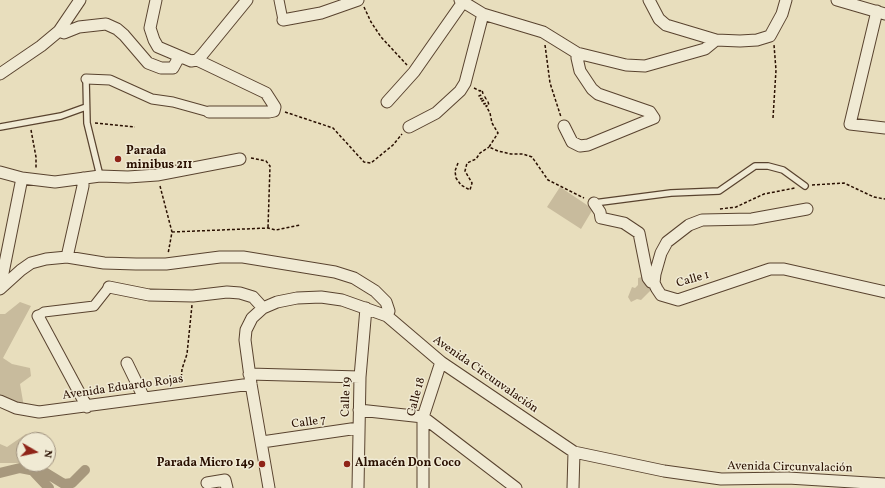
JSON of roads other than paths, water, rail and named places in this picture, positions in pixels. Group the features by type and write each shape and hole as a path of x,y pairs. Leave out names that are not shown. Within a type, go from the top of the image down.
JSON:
{"street":[{"path":"0,74 42,46 59,31 80,0"},
{"path":"86,79 110,80 152,99 173,102 208,112 269,112 275,109 274,103 266,93 197,60 191,61 179,57 158,47 150,28 156,0"},
{"path":"197,60 247,0"},
{"path":"279,0 283,20 361,4"},
{"path":"649,0 659,19 666,25 716,40 751,41 770,36 782,14 786,0"},
{"path":"837,0 881,12 850,124 885,128"},
{"path":"387,102 414,72 461,1 483,14 543,32 578,53 612,63 645,66 705,49 716,40"},
{"path":"409,127 436,113 451,101 465,83 483,14"},
{"path":"59,31 64,33 79,27 106,24 117,29 124,35 148,63 161,68 173,68 179,57"},
{"path":"564,126 572,142 580,146 598,142 654,118 650,112 598,94 592,89 580,71 576,58 578,53"},
{"path":"0,172 22,178 56,182 100,176 128,177 156,174 240,159"},
{"path":"0,288 22,178"},
{"path":"67,257 83,186 83,178"},
{"name":"Calle 1","path":"594,203 600,212 601,218 624,223 639,233 648,278 654,283 661,295 678,300 770,269 784,268 885,292"},
{"path":"654,283 657,265 667,242 689,225 713,218 752,219 807,209"},
{"path":"0,288 8,279 31,263 46,259 67,257 104,263 166,264 220,257 243,257 335,272 354,278 375,291 386,302 389,310 387,316"},
{"path":"87,407 38,316 44,312 94,306 109,287 148,295 193,296 227,292 246,294 253,297 262,308 252,318 246,330 245,340 250,379 269,488"},
{"name":"Avenida Circunvalación","path":"262,308 277,302 297,298 321,298 342,300 387,316 441,362 574,452 721,484 788,478 885,484"},
{"name":"Calle 19","path":"358,488 360,378 366,308"},
{"name":"Calle 18","path":"423,488 423,418 441,362"},
{"path":"127,363 144,398"},
{"name":"Avenida Eduardo Rojas","path":"0,401 16,408 39,412 87,407 182,392 250,379 360,378"},
{"path":"359,410 423,418 516,488"},
{"name":"Calle 7","path":"262,442 358,428"},
{"path":"573,488 574,452"},
{"path":"207,483 225,480 227,488"}],"lane":[{"path":"86,79 87,122 100,176"},
{"path":"0,127 61,116 86,107"},
{"path":"594,203 672,193 719,192 756,166 768,166 783,170 805,186"}],"waterway":[{"path":"0,473 20,468 46,473 64,484 72,483 85,470"},
{"path":"34,472 49,488"}],"place":[{"name":"Parada minibus 211","path":"118,159"},
{"name":"Parada Micro 149","path":"262,464"},
{"name":"Almacén Don Coco","path":"347,464"}]}
